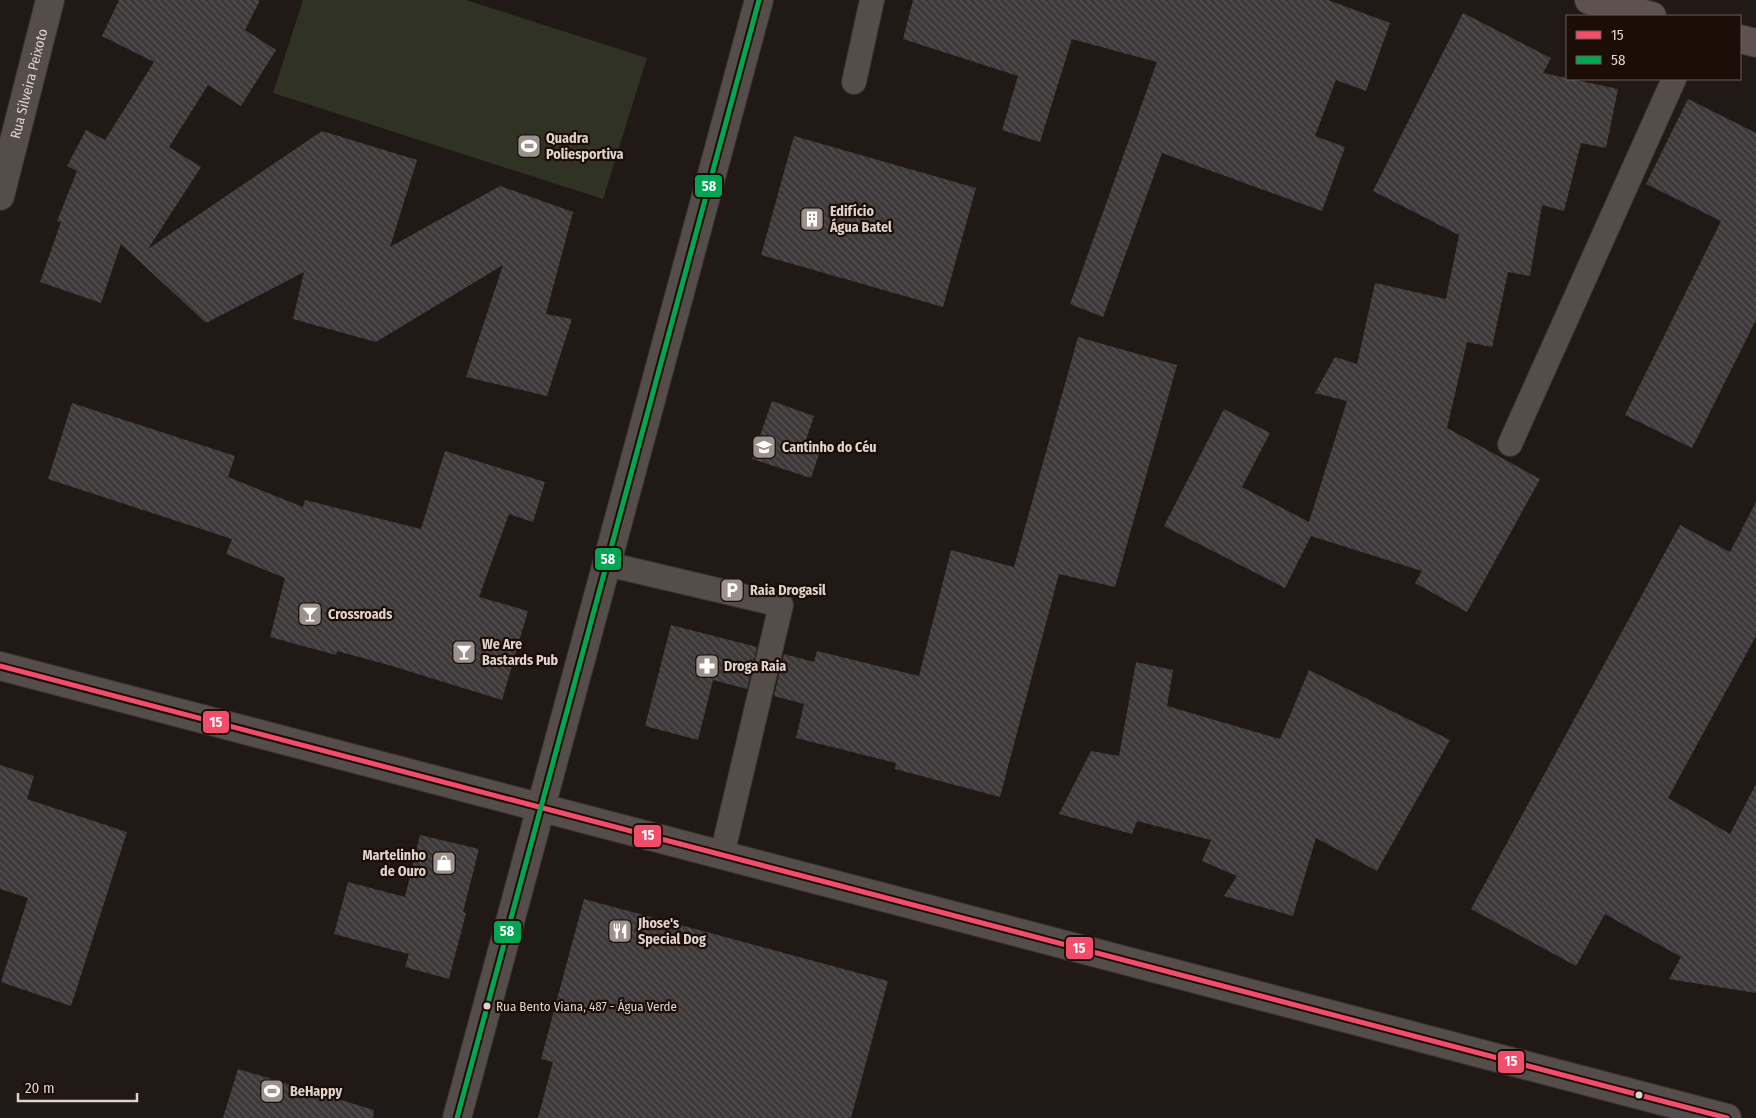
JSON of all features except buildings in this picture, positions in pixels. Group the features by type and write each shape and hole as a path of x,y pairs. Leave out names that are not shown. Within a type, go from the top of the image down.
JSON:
{"main road":[{"name":"Rua Silveira Peixoto","path":"0,196 50,0"},
{"path":"457,1118 759,0"},
{"path":"1589,0 1648,15"},
{"path":"1741,39 1756,43"},
{"path":"0,666 1720,1117"}],"lane":[{"path":"854,82 872,0"},
{"path":"1510,444 1674,80"},
{"path":"607,564 781,605 722,855"}],"green space":[{"name":"Quadra Poliesportiva","path":"303,0 466,0 647,58 603,199 273,93"}],"transit line":[{"name":"58","path":"457,1118 759,0"},
{"name":"15","path":"0,666 1727,1118"}],"place":[{"name":"Quadra Poliesportiva","path":"529,146"},
{"name":"Edifício Água Batel","path":"812,219"},
{"name":"Cantinho do Céu","path":"764,447"},
{"name":"Raia Drogasil","path":"732,590"},
{"name":"Crossroads","path":"310,614"},
{"name":"We Are Bastards Pub","path":"464,652"},
{"name":"Droga Raia","path":"707,666"},
{"name":"Martelinho de Ouro","path":"444,863"},
{"name":"Jhose's Special Dog","path":"620,931"},
{"name":"Rua Bento Viana, 487 - Água Verde","path":"487,1006"},
{"name":"BeHappy","path":"272,1091"}]}
